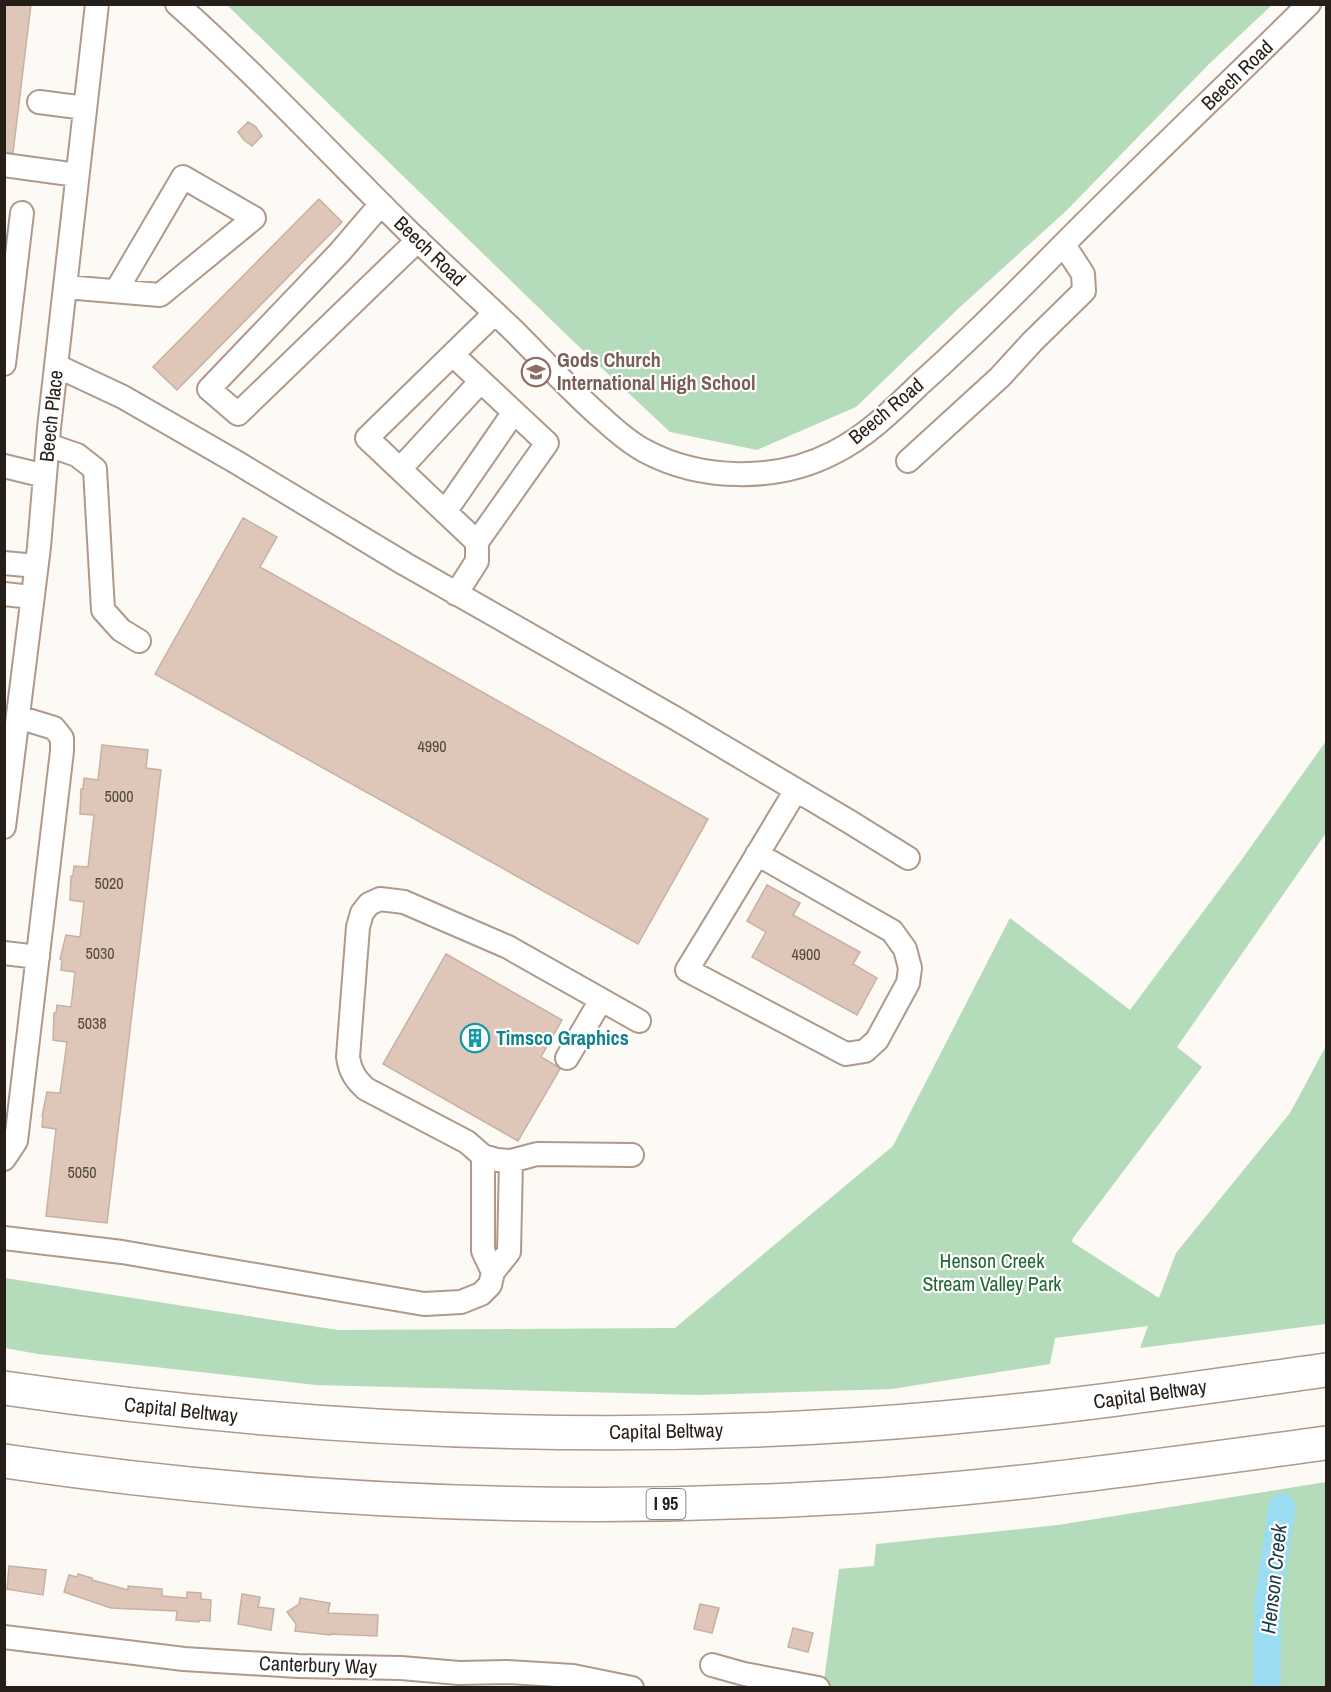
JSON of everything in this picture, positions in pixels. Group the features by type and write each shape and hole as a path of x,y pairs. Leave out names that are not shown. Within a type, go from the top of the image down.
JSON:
{"highway":[{"name":"Capital Beltway","path":"4,1388 178,1410 304,1422 536,1433 682,1432 811,1427 942,1418 1080,1403 1326,1370"},
{"name":"I 95","path":"4,1461 183,1483 299,1494 416,1500 679,1504 810,1499 938,1490 1083,1475 1326,1443"}],"street":[{"name":"Beech Road","path":"177,4 223,45 381,204 588,406 615,429 644,451 672,462 699,470 734,475 770,473 807,464 834,453 869,431 992,318 1309,4"},
{"name":"Beech Place","path":"4,827 36,566 85,108 92,5"},
{"path":"39,102 85,108"},
{"path":"4,165 77,175"},
{"path":"65,287 160,295 254,218 183,177 116,291"},
{"path":"381,204 340,252 209,389 238,414 418,240"},
{"path":"4,364 22,213"},
{"path":"908,461 1000,377 1084,291 1083,274 1064,245"},
{"path":"477,542 368,438 495,313"},
{"path":"453,355 547,443 477,542 477,561 456,594"},
{"path":"57,366 133,403 456,594 796,789 908,858"},
{"path":"400,469 481,381"},
{"path":"445,512 514,412"},
{"path":"48,445 77,454 95,469 103,610 121,630 139,641"},
{"path":"4,466 45,476"},
{"path":"4,562 36,566"},
{"path":"4,594 32,597"},
{"path":"4,1159 16,1141 62,751 62,738 54,728 18,717"},
{"path":"758,854 892,931 905,949 910,968 908,983 877,1040 865,1051 846,1054 687,970 796,789"},
{"path":"632,1155 537,1154 511,1161 497,1160 483,1156 467,1142 366,1089 356,1080 350,1070 348,1057 358,927 362,913 369,904 380,899 404,902 420,908 508,947 639,1022"},
{"path":"4,952 38,957"},
{"path":"567,1058 601,1000"},
{"path":"483,1156 483,1251 493,1272"},
{"path":"4,1238 122,1252 424,1304 461,1302 481,1294 490,1285 493,1272 509,1252 511,1161"},
{"name":"Canterbury Way","path":"4,1637 184,1659 298,1666 401,1668 459,1673 507,1672 562,1675 632,1688"},
{"path":"712,1665 744,1674 818,1688"}],"green space":[{"path":"227,5 1272,5 1209,64 1066,211 960,307 856,407 757,450 670,432"},
{"name":"Henson Creek Stream Valley Park","path":"1326,741 1326,833 1177,1047 1202,1067 1072,1242 1159,1298 1176,1253 1290,1113 1326,1046 1326,1324 1140,1348 1148,1326 1055,1338 1050,1364 892,1389 697,1395 316,1385 38,1354 5,1348 5,1278 338,1330 675,1328 893,1146 1010,918 1130,1010"},
{"path":"1326,1482 1326,1687 823,1688 839,1569 874,1566 876,1544 1058,1525"}],"building":[{"path":"4,4 31,4 13,153 4,152"},
{"path":"248,122 256,127 262,136 252,146 238,132"},
{"path":"319,199 342,222 177,390 153,367"},
{"path":"243,518 277,537 260,567 708,819 638,944 155,674"},
{"path":"102,745 148,750 146,768 161,770 107,1223 46,1216 56,1129 42,1127 47,1092 60,1093 67,1042 53,1040 54,1013 56,1013 57,1005 71,1007 75,972 61,970 62,960 60,959 66,935 80,937 84,902 70,900 71,876 73,876 74,866 88,867 94,815 80,814 81,789 83,789 84,778 98,780"},
{"path":"767,885 800,903 793,915 860,952 853,964 877,978 857,1015 752,957 766,932 747,921"},
{"name":"Timsco Graphics","path":"446,954 562,1020 541,1057 560,1069 518,1141 383,1064"},
{"path":"9,1566 46,1570 43,1595 7,1589"},
{"path":"78,1574 128,1590 128,1586 162,1589 162,1596 187,1598 187,1592 201,1593 201,1599 211,1600 210,1621 176,1620 177,1611 111,1608 64,1592 69,1575 77,1577"},
{"path":"242,1594 260,1597 258,1607 274,1609 271,1630 238,1624"},
{"path":"300,1598 330,1603 328,1613 378,1615 377,1636 330,1635 295,1631 296,1624 287,1612 299,1604"},
{"path":"700,1604 719,1608 712,1633 694,1629"},
{"path":"793,1628 813,1633 808,1652 788,1647"}],"waterway":[{"name":"Henson Creek","path":"1267,1688 1268,1601 1282,1507"}],"place":[{"name":"Gods Church International High School","path":"536,372"},
{"name":"Timsco Graphics","path":"475,1038"}]}
